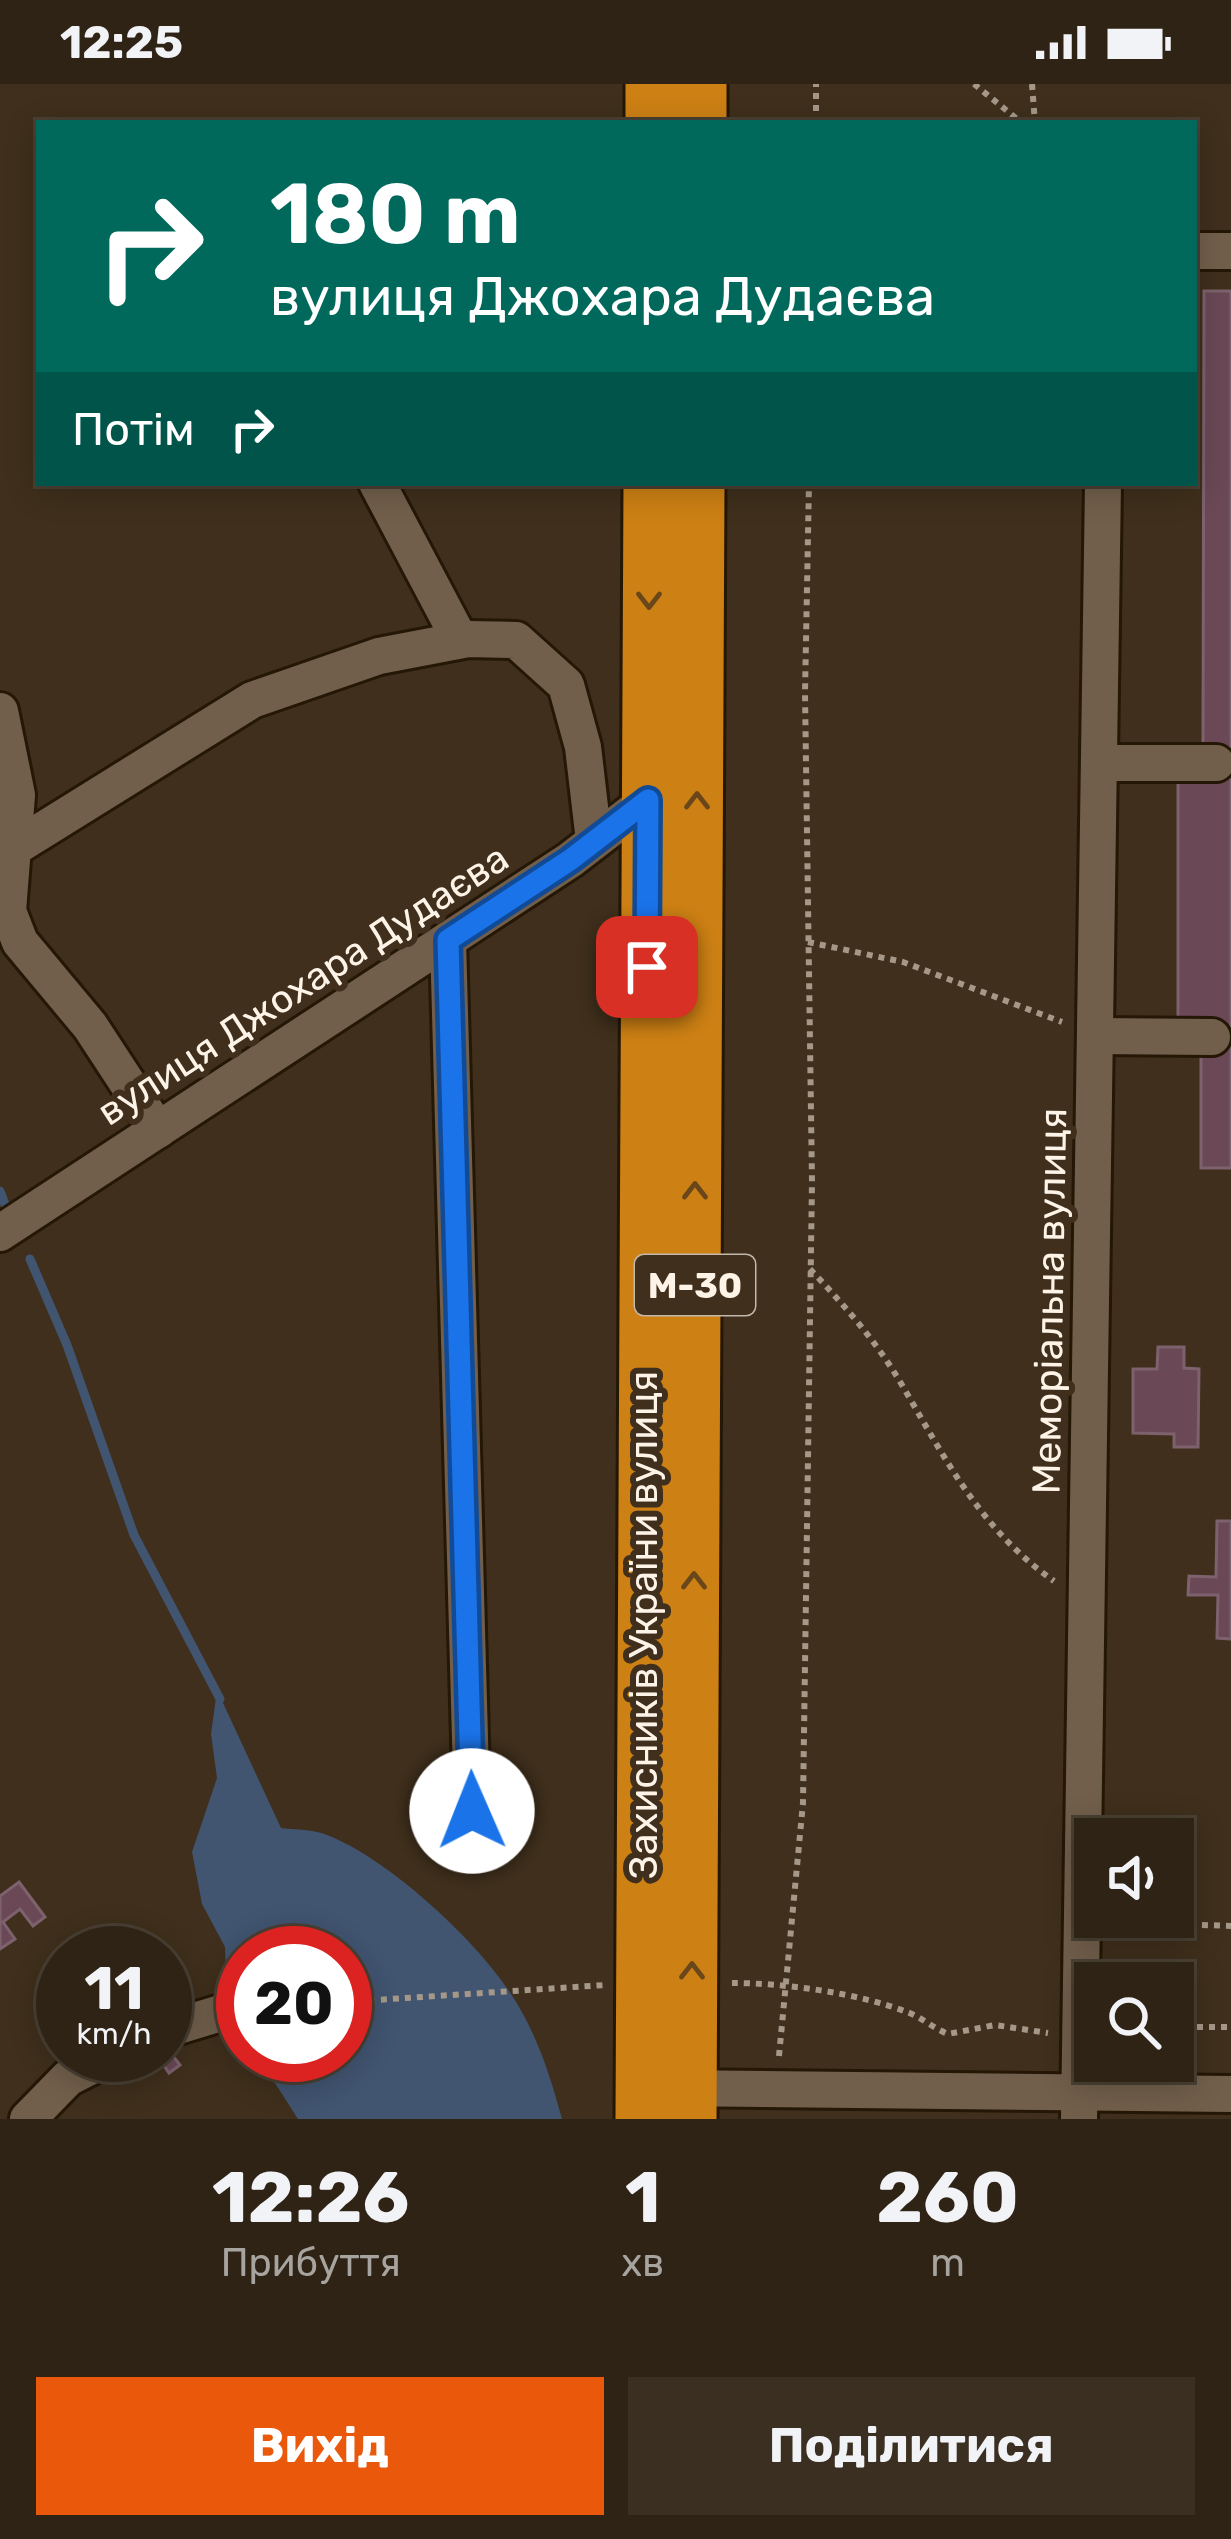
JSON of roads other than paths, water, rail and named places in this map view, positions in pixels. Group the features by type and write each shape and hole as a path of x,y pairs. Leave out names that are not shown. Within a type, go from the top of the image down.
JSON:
{"highway":[{"path":"651,84 651,120"},
{"path":"701,84 701,120"},
{"name":"Захисників України вулиця","path":"649,486 648,800 667,1984"},
{"name":"Захисників України вулиця","path":"666,2103 699,486"}],"street":[{"path":"1197,251 1231,251"},
{"path":"379,486 460,640"},
{"name":"Меморіальна вулиця","path":"1079,2105 1103,486"},
{"path":"14,848 252,700 379,656 460,640 516,640 566,685 583,747 594,841"},
{"path":"0,711 17,795 8,910 20,942 89,1026 158,1130"},
{"path":"1099,763 1216,763"},
{"name":"вулиця Джохара Дудаєва","path":"0,1233 448,940 648,800"},
{"path":"448,940 472,1811"},
{"path":"1095,1036 1212,1037"},
{"path":"28,2119 64,2082"},
{"path":"666,2103 776,2092 1079,2105 1231,2094"}],"water":[{"path":"217,1690 281,1828 322,1833 376,1861 474,1947 534,2036 562,2119 298,2119 274,2082 372,2082 372,1926 216,1926 216,1930 202,1904 192,1852 217,1778 211,1734"}],"waterway":[{"path":"0,1191 6,1207"},
{"path":"30,1259 67,1345 134,1535 220,1699"}]}
